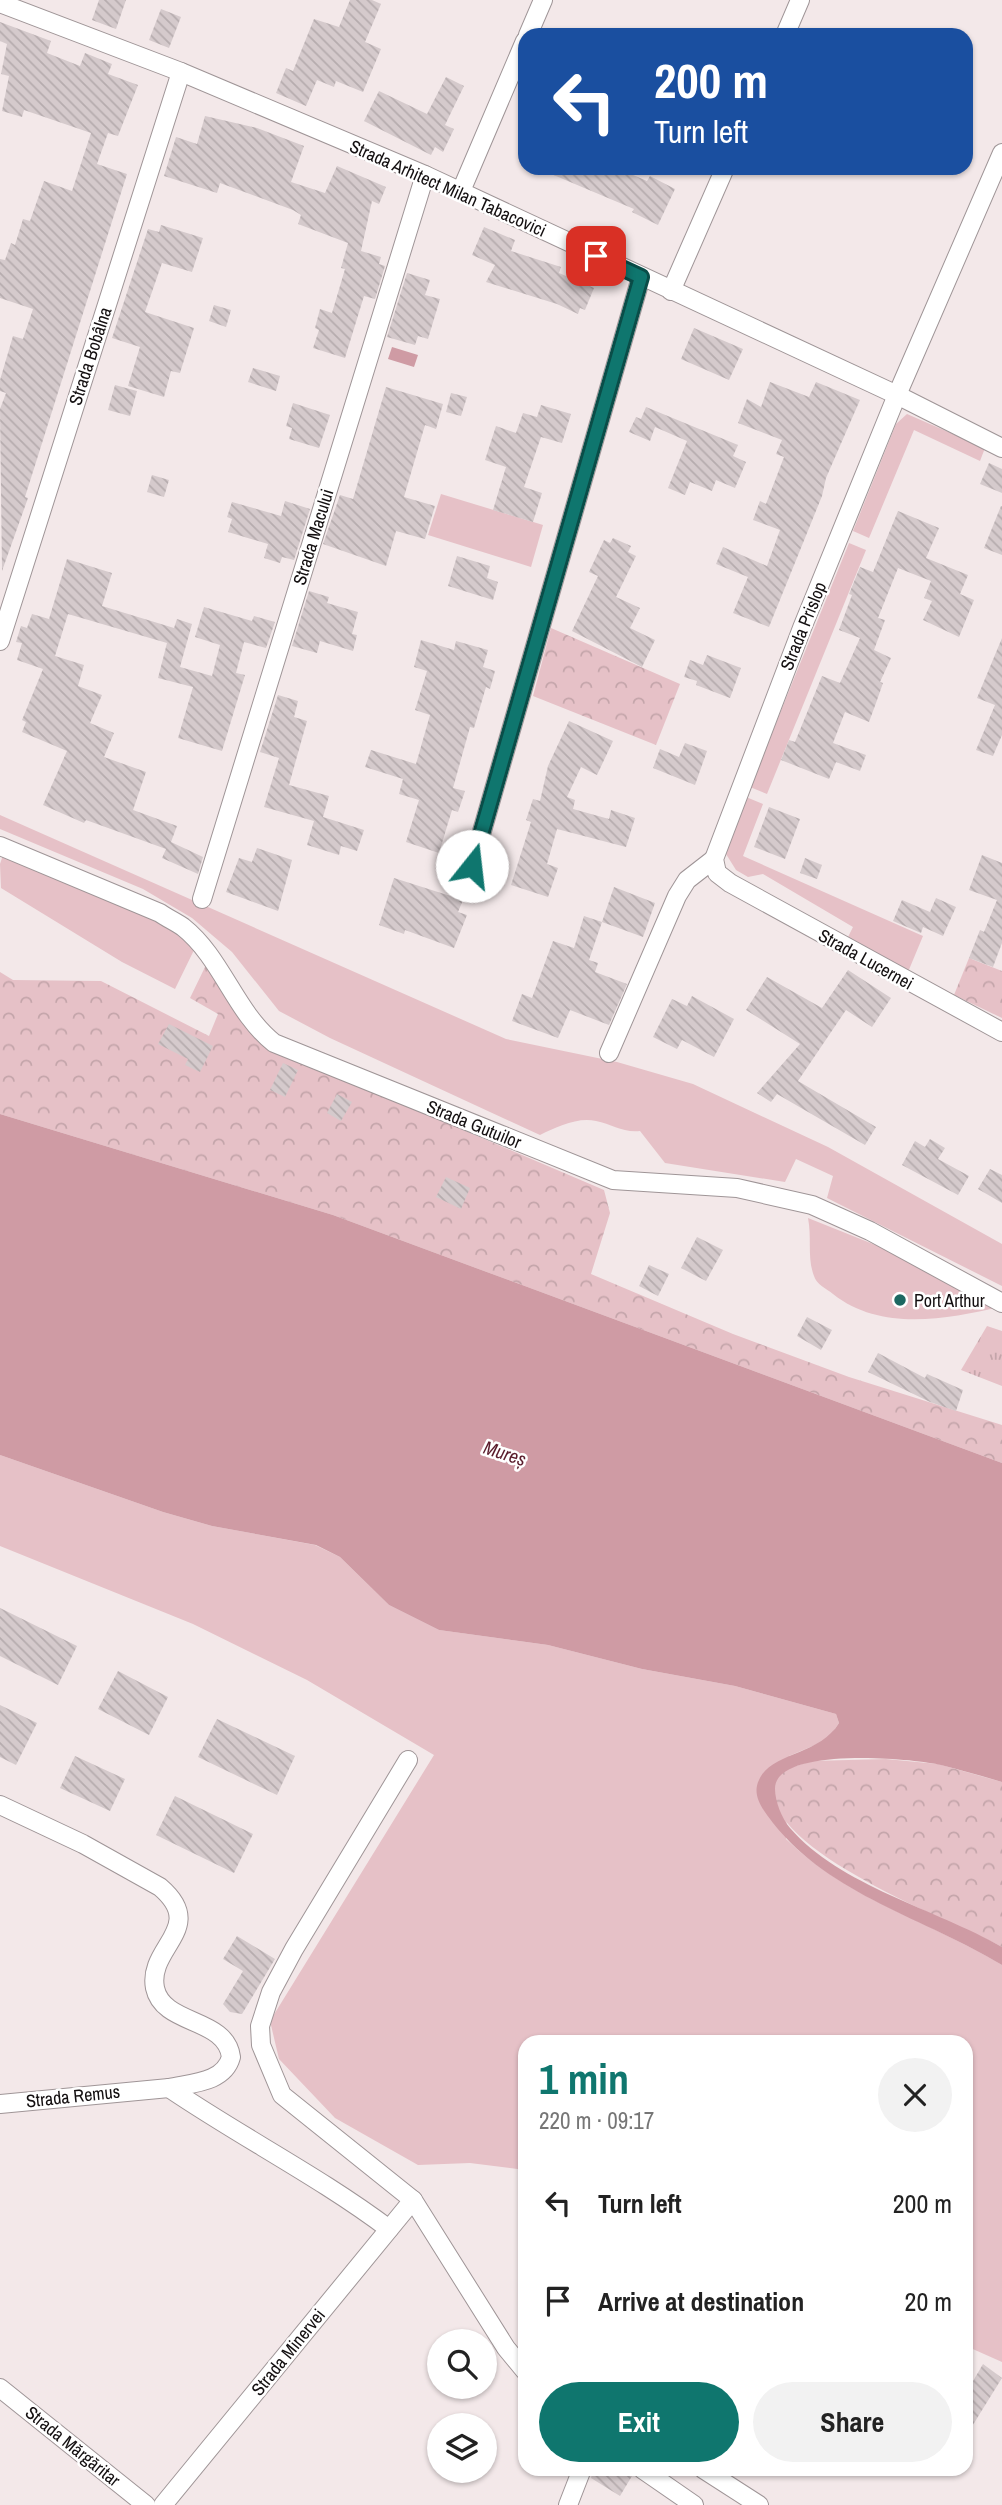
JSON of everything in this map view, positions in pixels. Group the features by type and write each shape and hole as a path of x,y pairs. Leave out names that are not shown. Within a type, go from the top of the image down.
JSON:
{"street":[{"path":"531,28 543,0"},
{"path":"788,28 800,0"},
{"name":"Strada Arhitect Milan Tabacovici","path":"0,3 181,72 425,175 897,395 1002,448"},
{"path":"461,191 518,57"},
{"name":"Strada Bobâlna","path":"0,641 181,72"},
{"name":"Strada Prislop","path":"714,859 802,628 897,395 1002,153"},
{"name":"Strada Macului","path":"202,899 425,175"},
{"path":"671,291 723,175"},
{"path":"472,866 641,277"},
{"name":"Strada Gutuilor","path":"0,846 160,913 184,928 201,947 256,1029 274,1044 613,1181 737,1188 812,1205 870,1231 1002,1303"},
{"path":"609,1053 677,896 687,880 714,859"},
{"name":"Strada Lucernei","path":"714,859 717,873 730,883 1002,1032"},
{"path":"408,1760 271,1992 260,2026 261,2045 282,2095 413,2200 500,2338 518,2362"},
{"name":"Strada Remus","path":"0,1805 83,1844 160,1887 172,1897 179,1919 177,1931 156,1971 155,1989 169,2008 224,2040 231,2057 223,2073 215,2078 169,2088 0,2104"},
{"path":"169,2088 227,2128 359,2206 389,2229"},
{"name":"Strada Minervei","path":"163,2505 413,2200"},
{"name":"Strada Mărgăritar","path":"0,2388 146,2505"},
{"path":"568,2505 579,2476"},
{"path":"652,2476 694,2505"},
{"path":"714,2476 760,2505"}],"green space":[{"path":"907,414 985,448 980,461 914,430 869,538 853,531 896,424"},
{"path":"441,494 543,525 531,567 428,535"},
{"path":"849,543 866,550 767,794 750,787"},
{"path":"551,628 680,684 656,745 533,696"},
{"path":"746,797 763,804 743,856 923,936 908,972 847,939 853,927 763,874 748,877 736,870 726,854"},
{"path":"0,815 506,1039 617,1062 693,1084 828,1147 1002,1244 1002,1286 827,1198 833,1176 796,1159 785,1182 665,1163 640,1131 623,1130 596,1121 574,1122 540,1135 330,1038 279,1011 232,952 192,918 143,889 0,829"},
{"path":"4,852 104,892 175,931 195,948 175,989 122,962 1,888 0,864"},
{"path":"969,958 1002,971 1002,1018 954,995"},
{"path":"206,965 245,1026 276,1050 604,1190 610,1213 591,1274 733,1334 849,1377 1002,1425 1002,1463 333,1215 0,1114 0,972 13,980 101,981 209,1036 218,1014 190,998"},
{"path":"808,1218 888,1250 1000,1307 958,1315 914,1319 872,1314 852,1306 815,1279"},
{"path":"987,1326 1002,1331 1002,1386 961,1370"},
{"path":"0,1455 163,1512 212,1526 315,1545 340,1557 389,1605 439,1630 548,1645 642,1669 735,1686 836,1714 839,1723 827,1740 789,1756 786,1839 810,1860 862,1894 1002,1965 1002,2362 973,2349 973,2035 518,2035 518,2169 470,2163 418,2165 335,2118 279,2059 270,2021 434,1755 307,1680 193,1624 0,1546"},
{"path":"886,1759 938,1764 1002,1782 1002,1947 900,1899 816,1850 787,1823 774,1796 784,1770 811,1761"}],"water":[{"path":"392,347 418,355 414,367 388,359"},
{"name":"Mureș","path":"0,1114 333,1215 1002,1463 1002,1782 926,1762 847,1758 796,1766 781,1775 775,1789 784,1820 811,1848 862,1881 1002,1947 1002,1965 851,1888 796,1848 766,1813 757,1792 759,1780 765,1771 830,1734 839,1723 836,1714 735,1686 642,1669 548,1645 439,1630 389,1605 340,1557 316,1545 212,1526 163,1512 0,1455"}],"building":[{"path":"99,0 126,0 116,29 92,20"},
{"path":"350,0 372,0 381,4 365,42 381,49 363,92 336,81 334,87 317,80 306,106 276,93 286,68 293,71 314,19 339,27"},
{"path":"161,9 181,17 169,48 149,40"},
{"path":"0,22 51,41 47,53 80,66 85,53 112,64 108,74 138,85 118,136 108,133 97,164 127,174 25,497 28,498 2,571 0,409 6,393 0,391 0,380 13,336 23,339 33,309 0,298 0,259 5,260 11,243 15,245 23,219 30,221 44,181 72,191 91,133 24,110 22,117 2,111 9,76 1,74 7,44 0,41"},
{"path":"446,77 464,86 445,125 454,129 443,152 435,147 431,155 364,121 379,91 427,114"},
{"path":"205,116 257,128 304,146 291,182 325,193 337,166 386,187 379,204 372,201 361,251 381,257 379,264 385,266 375,299 364,296 345,358 313,348 319,330 315,328 320,309 332,313 345,269 341,268 348,243 298,224 301,215 293,210 220,183 217,193 164,176 176,137 197,144"},
{"path":"554,175 633,175 647,181 650,176 675,189 658,225 632,212 634,209"},
{"path":"161,225 203,238 192,272 162,263 145,312 194,328 180,373 171,371 164,397 128,386 140,347 112,338 148,229 159,232"},
{"path":"484,227 515,240 511,251 561,267 559,273 594,288 585,310 580,308 578,314 557,304 486,282 495,265 472,255"},
{"path":"407,273 430,280 425,295 440,299 428,339 418,336 415,345 387,337"},
{"path":"214,305 231,310 226,327 209,321"},
{"path":"694,328 743,349 729,380 681,359"},
{"path":"253,368 280,376 276,391 248,382"},
{"path":"770,382 809,397 816,382 860,400 826,478 822,496 769,627 733,613 748,577 716,564 723,547 767,566 780,530 753,520 760,501 766,504 784,457 776,454 782,440 738,423 747,399 761,407"},
{"path":"115,385 137,391 130,416 108,410"},
{"path":"386,387 443,404 436,429 425,425 404,497 435,506 425,539 396,531 386,566 323,544 340,495 353,499"},
{"path":"451,393 467,397 461,416 446,412"},
{"path":"293,403 330,415 319,448 289,439 292,428 286,426"},
{"path":"541,405 571,414 562,443 541,437 524,487 542,493 533,522 493,510 506,467 485,460 496,426 516,433 523,413 537,417"},
{"path":"646,407 738,445 733,456 746,462 735,488 716,480 712,491 690,482 685,495 668,488 687,441 655,427 650,441 629,432 636,417 641,419"},
{"path":"989,463 1002,469 1002,493 980,484"},
{"path":"152,475 169,480 164,497 147,492"},
{"path":"285,501 310,509 294,560 282,557 280,563 264,558 268,544 228,532 232,519 227,517 232,502 281,516"},
{"path":"1002,506 1002,555 984,548"},
{"path":"898,511 939,528 926,558 968,575 960,594 974,600 959,637 923,620 932,601 924,598 931,581 898,568 878,618 885,620 874,650 891,658 880,682 883,683 869,722 845,712 833,743 866,755 860,771 836,762 829,779 781,760 789,740 795,742 822,676 840,683 860,638 839,630 852,595 849,594 860,567 873,572"},
{"path":"613,538 631,546 628,552 636,556 616,597 640,608 630,628 655,640 642,667 572,631 598,576 589,572 604,540 610,543"},
{"path":"457,556 490,566 487,578 498,582 493,600 448,586"},
{"path":"67,559 112,573 102,606 174,628 177,619 192,624 180,667 212,676 220,645 195,637 204,607 252,621 254,616 275,622 266,648 244,642 236,673 245,675 222,751 178,738 193,687 158,678 167,643 68,614 55,656 84,665 78,686 102,695 90,723 114,733 104,757 146,772 133,810 177,826 171,842 203,857 198,874 162,858 166,849 86,820 84,823 43,805 67,751 22,732 26,722 22,720 43,669 17,660 22,643 16,642 21,626 27,628 32,614 49,619"},
{"path":"309,591 329,597 327,603 358,612 352,634 357,635 353,651 320,641 317,653 292,646"},
{"path":"1002,638 1002,735 993,756 976,750 995,705 977,698"},
{"path":"421,640 454,650 456,641 488,650 483,667 495,671 490,689 486,687 474,728 470,727 453,788 465,791 458,812 452,810 439,853 406,842 419,800 399,794 403,779 365,767 371,750 416,764 430,715 415,710 427,671 414,667"},
{"path":"707,655 741,668 730,698 696,685 697,681 684,677 690,660 703,665"},
{"path":"278,695 298,701 294,717 307,721 289,785 329,796 323,817 364,830 357,851 341,846 339,855 307,845 314,821 264,807 279,758 260,752"},
{"path":"569,721 613,741 597,775 581,767 567,797 575,800 573,809 609,819 611,810 635,818 626,847 557,829 547,864 558,868 548,897 511,885 531,822 526,820 533,799 540,801 548,766"},
{"path":"685,743 707,751 695,785 653,768 660,749 679,757"},
{"path":"769,807 800,819 785,859 754,847"},
{"path":"257,848 292,860 278,911 226,892 239,858 252,862"},
{"path":"982,855 1002,863 1002,943 993,967 969,958 980,930 984,932 997,900 969,890"},
{"path":"805,858 822,865 817,879 800,873"},
{"path":"394,878 463,900 458,912 467,915 454,948 405,930 404,934 379,925"},
{"path":"614,887 655,903 643,937 602,922"},
{"path":"936,898 956,907 943,936 923,927 921,933 893,921 902,900 930,912"},
{"path":"584,916 602,922 589,960 598,963 595,972 627,984 609,1025 570,1010 558,1038 512,1021 522,994 532,998 553,941 574,948"},
{"path":"848,970 891,998 872,1027 846,1010 798,1081 876,1127 865,1145 777,1094 771,1102 757,1093 800,1044 746,1010 767,977 822,1008"},
{"path":"692,996 734,1019 714,1057 682,1040 677,1049 653,1037 672,999 687,1006"},
{"path":"169,1024 213,1046 200,1072 185,1065 188,1059 158,1044"},
{"path":"283,1063 298,1070 285,1097 270,1090"},
{"path":"337,1094 352,1102 341,1121 327,1113"},
{"path":"930,1139 945,1148 938,1159 969,1176 958,1195 902,1165 915,1141 925,1147"},
{"path":"990,1169 1002,1175 1002,1203 978,1189"},
{"path":"446,1177 470,1188 461,1209 436,1197"},
{"path":"697,1237 723,1250 706,1281 681,1268"},
{"path":"649,1265 669,1274 658,1296 639,1286"},
{"path":"807,1317 832,1330 821,1350 797,1336"},
{"path":"878,1353 925,1378 927,1374 963,1390 956,1411 930,1402 868,1372"},
{"path":"0,1608 77,1646 58,1685 0,1656"},
{"path":"118,1671 168,1697 149,1735 98,1709"},
{"path":"0,1705 37,1723 16,1765 0,1757"},
{"path":"217,1719 295,1756 277,1795 198,1757"},
{"path":"75,1756 125,1779 110,1811 60,1788"},
{"path":"175,1796 253,1834 234,1873 156,1835"},
{"path":"237,1936 275,1959 242,2014 230,2012 223,2004 243,1971 223,1959"},
{"path":"983,2364 1002,2378 973,2425 973,2381"},
{"path":"591,2476 632,2476 620,2496"}],"place":[{"name":"Port Arthur","path":"900,1300"}],"route":[{"path":"472,866 641,277 596,256"}]}
